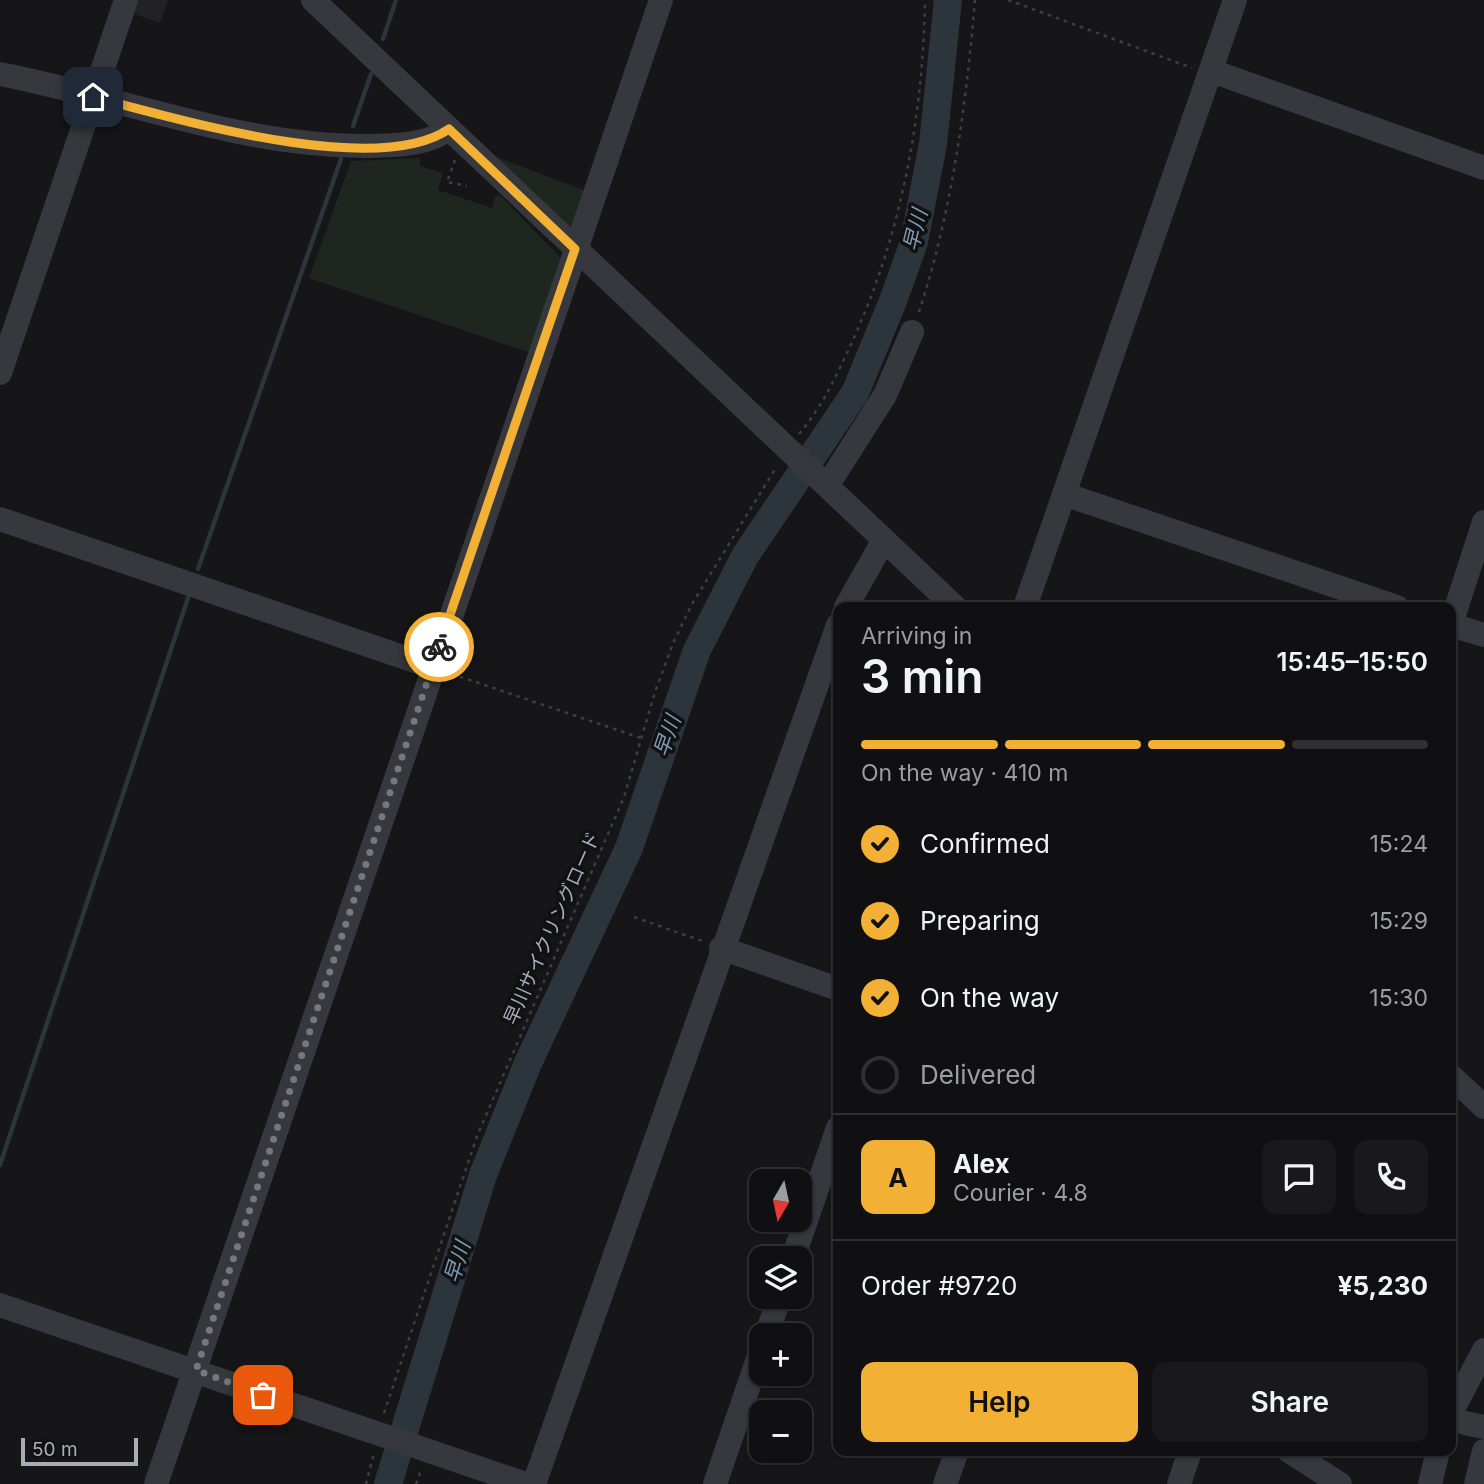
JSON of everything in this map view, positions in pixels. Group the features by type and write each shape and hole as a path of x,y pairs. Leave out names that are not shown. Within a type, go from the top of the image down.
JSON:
{"street":[{"path":"0,373 126,0"},
{"path":"313,0 950,602"},
{"path":"156,1484 661,0"},
{"path":"1027,602 1235,0"},
{"path":"1212,71 1484,168"},
{"path":"0,74 229,132 292,142 349,146 415,143 437,138 449,129"},
{"path":"826,484 885,395 912,332"},
{"path":"1064,494 1382,602"},
{"path":"0,519 432,667"},
{"path":"1456,609 1484,522"},
{"path":"849,602 884,540"},
{"path":"1456,627 1484,635"},
{"path":"534,1484 833,639"},
{"path":"722,948 833,987"},
{"path":"1456,1081 1484,1107"},
{"path":"797,1246 833,1142"},
{"path":"0,1305 381,1428 425,1450 526,1484"},
{"path":"1456,1403 1484,1350"},
{"path":"715,1484 749,1385"},
{"path":"1456,1421 1484,1427"},
{"path":"1476,1484 1484,1451"},
{"path":"945,1484 955,1456"},
{"path":"1179,1484 1188,1456"},
{"path":"1297,1456 1340,1484"},
{"path":"1430,1484 1437,1456"}],"path":[{"name":"早川サイクリングロード","path":"366,1484 381,1428 477,1136 601,854 624,797 655,692 692,604 832,386 882,273 914,136 925,0"},
{"path":"912,332 937,257 949,205 969,64 975,0"},
{"path":"1008,0 1200,71 1212,71"},
{"path":"460,156 452,166 447,182 467,186"},
{"path":"432,667 642,738"},
{"path":"634,917 722,948"}],"shaded area":[{"path":"136,0 168,0 160,23 132,13"},
{"path":"420,158 420,166 443,173 438,190 492,208 495,197 500,195 562,259 531,353 309,278 351,161"},
{"path":"499,160 589,192 572,230"}],"waterway":[{"path":"383,39 396,0"},
{"name":"早川","path":"388,1484 483,1175 528,1063 629,848 697,650 745,556 855,393 893,301 914,242 933,144 948,0"},
{"path":"353,126 371,74"},
{"path":"198,569 341,159"},
{"path":"0,1165 188,598"}],"way so far":[{"path":"263,1395 196,1370 439,647"}],"route":[{"path":"93,97 229,132 292,142 337,146 415,143 437,138 449,129 575,249 439,647"}]}
